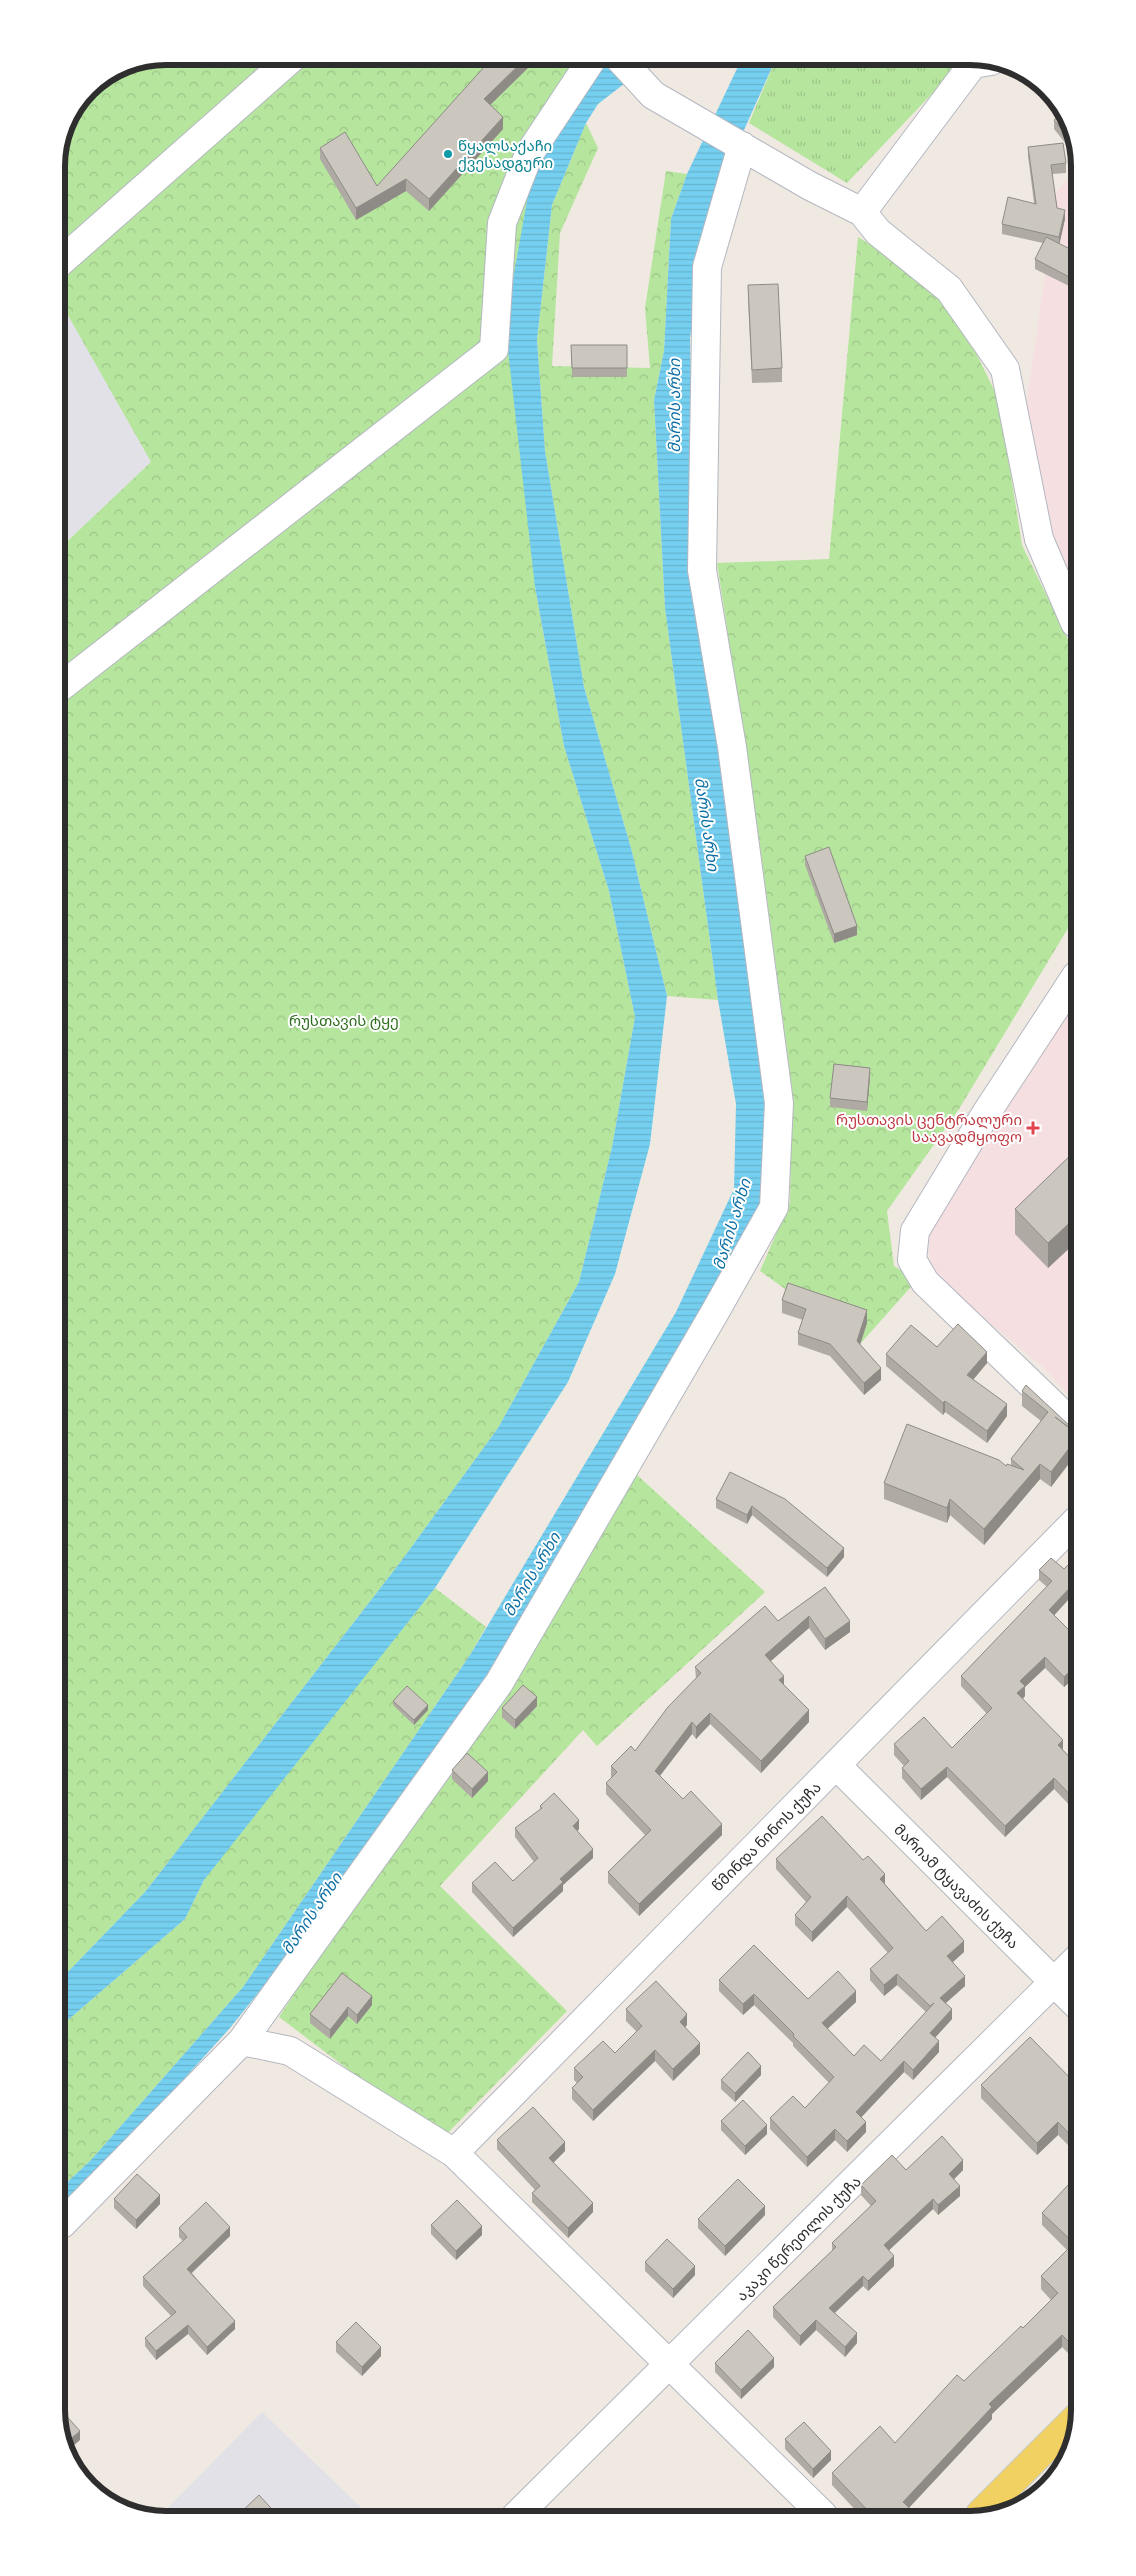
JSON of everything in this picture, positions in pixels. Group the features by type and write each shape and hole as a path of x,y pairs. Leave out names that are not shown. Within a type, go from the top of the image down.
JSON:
{"main road":[{"path":"984,2510 1070,2424"}],"street":[{"path":"65,258 284,65"},
{"path":"65,684 494,349 502,223 529,154 588,65"},
{"path":"625,65 653,95 862,212 878,232 949,289 1005,369 1039,539 1071,614"},
{"path":"862,212 972,65"},
{"path":"65,2221 242,2041 499,1683 774,1207 779,1103 732,747 702,570 708,267 742,146"},
{"path":"1071,984 985,1115 915,1231 912,1260 924,1282 1071,1422"},
{"name":"წმინდა ნინოს ქუჩა","path":"454,2153 1071,1527"},
{"name":"მარიამ ტყავაძის ქუჩა","path":"836,1765 1071,1998"},
{"name":"აკაკი წერეთლის ქუჩა","path":"521,2511 1071,1965"},
{"path":"242,2041 290,2050 454,2153 819,2511"}],"shaded area":[{"path":"1071,177 1071,595 1046,536 1025,415 1057,191"},
{"path":"65,310 151,462 65,543"},
{"name":"რუსთავის ცენტრალური საავადმყოფო","path":"1071,994 1071,1397 1046,1370 936,1277 929,1255 929,1228"},
{"path":"262,2412 365,2511 165,2511"}],"green space":[{"name":"რუსთავის ტყე","path":"159,65 596,65 535,156 535,587 564,746 609,891 635,1017 612,1147 579,1282 498,1428 402,1560 145,1892 65,1975 65,543 151,462 65,310 65,159 68,140 75,121 94,94 115,78 133,70"},
{"path":"773,65 959,65 847,183 749,123"},
{"path":"586,123 598,148 560,233 552,366 650,368 645,308 666,171 687,174 671,219 664,351 654,400 665,608 718,1000 667,996 631,848 584,687 545,451 537,340 552,205"},
{"path":"858,237 902,264 954,308 999,400 1022,545 1071,646 1071,923 959,1109 887,1211 894,1266 917,1280 861,1343 760,1271 790,1202 792,1089 758,831 717,563 829,559"},
{"path":"636,1474 765,1592 597,1746 583,1730 440,1886 567,2011 441,2140 279,2017"},
{"path":"435,1588 486,1627 470,1655 243,1987 91,2160 65,2184 65,2023 185,1919 208,1872"}],"water":[{"path":"596,65 648,65 598,104 586,123 552,205 537,340 545,451 584,687 631,848 667,996 650,1144 615,1274 568,1382 435,1588 204,1880 185,1919 65,2023 65,1975 145,1892 402,1560 498,1428 579,1282 612,1147 635,1017 609,891 564,746 535,587 505,324 535,156"},
{"name":"მარის არხი","path":"739,65 773,65 707,213 690,338 693,496 712,700 767,1097 763,1202 485,1688 290,1953 230,2028 97,2175 65,2206 65,2184 91,2160 243,1987 470,1655 676,1312 734,1189 736,1104 718,1000 665,608 654,400 664,351 671,219 687,174"}],"building":[{"path":"519,65 484,99 503,117 429,199 406,179 356,208 320,148 345,132 377,186 485,66"},
{"path":"1058,116 1067,136 1054,120"},
{"path":"1063,143 1066,163 1051,165 1057,208 1065,210 1059,237 1002,224 1008,197 1036,204 1028,147"},
{"path":"1046,237 1071,250 1071,278 1035,259"},
{"path":"778,284 782,368 752,370 748,285"},
{"path":"571,345 627,345 627,368 572,368"},
{"path":"829,847 857,926 834,934 805,856"},
{"path":"834,1064 870,1068 867,1102 830,1098"},
{"path":"1071,1155 1071,1222 1048,1243 1015,1209"},
{"path":"788,1283 867,1310 857,1341 881,1368 864,1383 830,1344 798,1333 806,1309 782,1300"},
{"path":"958,1324 987,1352 967,1375 1007,1404 987,1431 945,1401 943,1403 886,1354 911,1325 937,1347"},
{"path":"1026,1385 1071,1427 1055,1417 1071,1429 1071,1446 1051,1472 1040,1464 984,1529 950,1499 947,1508 884,1483 907,1424 999,1460 1006,1466 1007,1464 1024,1470 1011,1459 1048,1412 1022,1391"},
{"path":"730,1472 785,1499 844,1548 827,1568 752,1506 747,1515 716,1499"},
{"path":"1051,1558 1064,1569 1071,1562 1071,1586 1049,1610 1071,1632 1071,1670 1064,1677 1045,1657 1020,1681 1025,1686 1017,1693 1063,1740 1058,1745 1071,1759 1071,1796 1054,1778 1005,1826 947,1767 921,1789 902,1768 909,1761 894,1744 924,1717 952,1748 992,1708 961,1676 1052,1581 1039,1570"},
{"path":"825,1587 850,1621 825,1639 809,1616 765,1655 784,1676 779,1680 809,1710 761,1761 710,1713 696,1727 692,1722 655,1771 683,1799 691,1791 722,1824 639,1904 608,1872 651,1830 606,1783 617,1772 611,1766 631,1746 635,1751 668,1707 701,1673 695,1667 765,1606 778,1621"},
{"path":"523,1685 537,1697 515,1720 502,1708"},
{"path":"407,1686 428,1705 414,1720 393,1701"},
{"path":"467,1753 488,1772 472,1789 452,1770"},
{"path":"554,1793 579,1820 573,1826 593,1849 560,1879 563,1882 513,1928 472,1883 495,1862 513,1881 538,1858 515,1828 542,1808 540,1806"},
{"path":"822,1816 863,1860 868,1856 885,1874 880,1879 926,1931 942,1916 964,1941 947,1956 965,1976 940,1998 952,2009 930,2033 939,2041 913,2070 904,2061 856,2112 866,2122 847,2141 835,2129 807,2157 770,2118 793,2096 805,2108 834,2077 754,1994 743,2004 719,1980 754,1945 808,1999 838,1971 856,1991 822,2023 854,2056 864,2045 881,2061 934,2003 930,2006 897,1974 884,1985 870,1969 893,1948 847,1896 812,1932 795,1915 811,1897 776,1859"},
{"path":"342,1973 372,1996 357,2015 348,2007 330,2030 310,2014"},
{"path":"656,1981 687,2014 680,2022 700,2043 673,2069 655,2050 593,2110 572,2088 583,2077 574,2068 603,2041 615,2053 642,2026 626,2009"},
{"path":"1030,2037 1071,2079 1071,2136 1058,2122 1037,2143 981,2085"},
{"path":"748,2052 761,2066 735,2093 721,2080"},
{"path":"743,2100 767,2125 745,2146 721,2121"},
{"path":"533,2107 565,2142 549,2158 593,2203 568,2228 532,2193 540,2186 497,2140"},
{"path":"942,2136 963,2160 949,2174 960,2186 938,2205 933,2199 884,2245 894,2256 868,2281 863,2276 829,2308 857,2333 845,2347 816,2320 800,2336 773,2307 836,2247 832,2243 876,2201 861,2185 892,2155 906,2170"},
{"path":"137,2174 160,2195 136,2220 114,2199"},
{"path":"738,2179 765,2206 725,2246 698,2219"},
{"path":"1069,2184 1071,2186 1071,2240 1042,2213"},
{"path":"457,2200 482,2226 456,2251 431,2225"},
{"path":"206,2202 230,2227 187,2269 235,2321 207,2347 188,2325 156,2351 145,2338 176,2312 143,2277 187,2237 179,2228"},
{"path":"667,2239 695,2266 673,2289 645,2262"},
{"path":"1071,2246 1071,2340 1069,2342 1062,2335 989,2404 992,2407 903,2502 913,2511 868,2511 832,2473 880,2426 895,2443 957,2375 964,2381 1021,2326 1023,2328 1058,2293 1041,2276"},
{"path":"356,2322 381,2347 362,2367 336,2342"},
{"path":"748,2330 774,2358 741,2390 715,2363"},
{"path":"65,2414 80,2431 69,2440"},
{"path":"804,2422 831,2451 813,2469 785,2439"},
{"path":"259,2495 274,2511 242,2511"}],"place":[{"name":"წყალსაქაჩი ქვესადგური","path":"448,154"},
{"name":"რუსთავის ცენტრალური საავადმყოფო","path":"1033,1128"}]}
